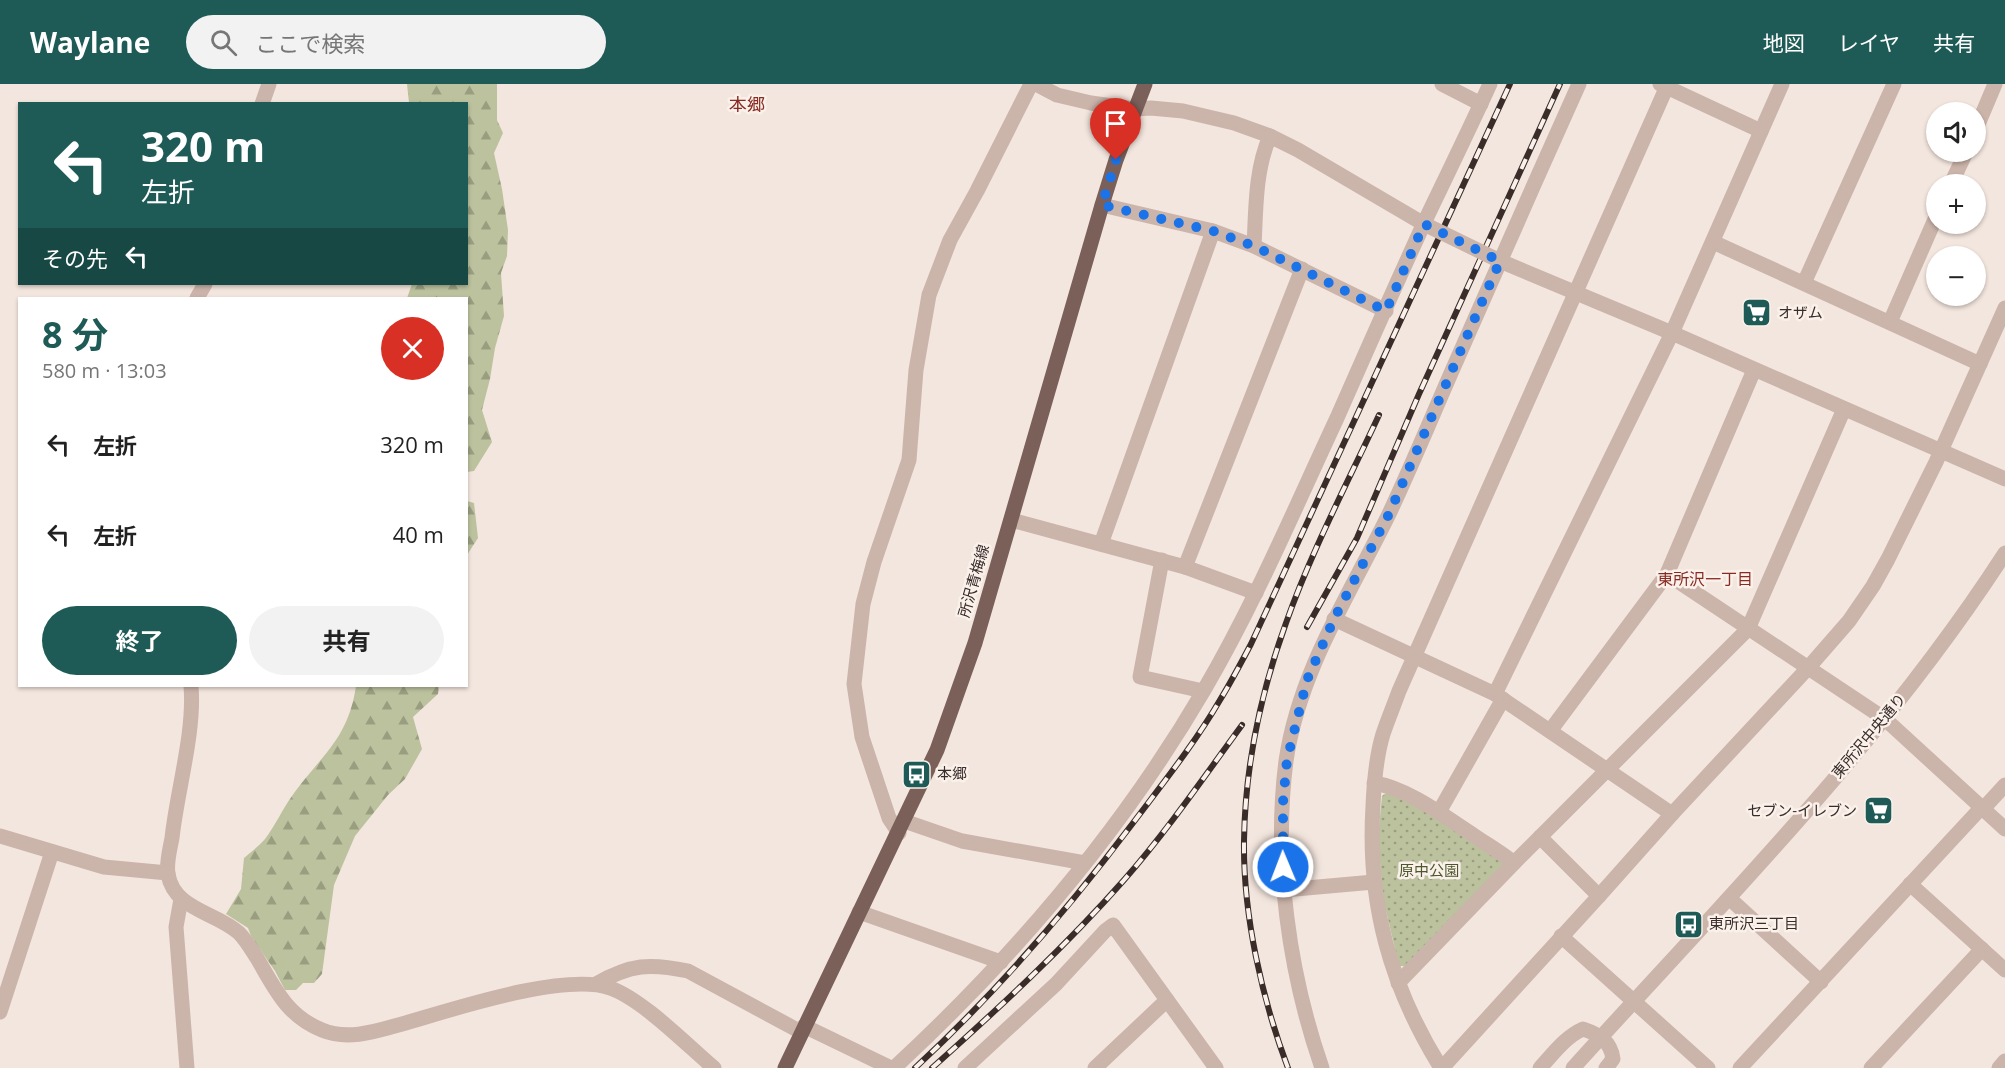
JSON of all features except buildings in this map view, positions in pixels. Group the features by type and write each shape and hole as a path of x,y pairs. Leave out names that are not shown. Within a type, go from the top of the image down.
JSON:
{"main road":[{"name":"所沢青梅線","path":"785,1068 902,827 937,750 953,708 975,643 1102,205 1134,109 1145,84"}],"street":[{"path":"263,102 269,84"},
{"path":"1031,84 950,240 929,295 916,370 909,460 874,562 863,604 854,684 862,737 889,818 902,827 962,841 1085,863"},
{"path":"1036,84 1074,100 1134,109 1183,111 1234,123 1270,136 1424,224 1500,261 1672,333 2005,479"},
{"path":"1442,84 1481,104"},
{"path":"596,984 628,968 668,966 688,971 802,1029 893,1068 946,1018 1001,962 1085,863 1120,818 1203,691 1256,594 1490,84"},
{"path":"1322,1068 1300,994 1284,890 1283,813 1287,760 1307,680 1334,619 1389,514 1579,84"},
{"path":"1439,812 1499,697 1672,333 1782,84"},
{"path":"1804,283 1894,84"},
{"path":"1986,105 1995,84"},
{"path":"1761,131 1665,85 1399,691 1383,735 1374,783 1371,839 1374,882 1381,925 1409,1011 1441,1068 1672,814 1809,668 1849,621 1888,559 1941,451 2005,308"},
{"path":"1254,246 1258,186 1265,149 1270,136"},
{"path":"1102,205 1213,231 1254,246 1386,311"},
{"path":"1101,544 1213,231"},
{"path":"1890,322 1929,234"},
{"path":"1713,242 1980,364"},
{"path":"1185,567 1302,269"},
{"path":"1550,731 1667,574 1754,369"},
{"path":"1398,983 1747,628 1844,409"},
{"path":"1011,520 1162,560 1256,594"},
{"name":"東所沢中央通り","path":"1574,1068 1729,898 1885,719 1955,627 2005,553"},
{"path":"1162,560 1140,677 1203,691"},
{"path":"1667,574 1885,719 2005,829"},
{"path":"1334,619 1499,697 1672,814"},
{"path":"190,687 192,709 168,873 172,888 181,899 238,932 246,941 282,1001 294,1014 322,1030 336,1034 358,1035 512,994 572,983 596,984 612,988 650,1012 714,1068"},
{"path":"1374,783 1401,792 1439,812 1514,863"},
{"path":"1740,1068 2005,785"},
{"path":"0,836 104,867 168,873"},
{"path":"1540,837 1599,896"},
{"path":"0,1012 52,852"},
{"path":"1284,890 1374,882"},
{"path":"1910,884 2005,970"},
{"path":"1729,898 1821,982"},
{"path":"181,899 176,927 187,1068"},
{"path":"859,912 1001,962"},
{"path":"965,1068 1056,984 1113,925 1216,1068"},
{"path":"1561,936 1708,1068"},
{"path":"1871,1068 1982,949"},
{"path":"1095,1068 1167,1000"},
{"path":"1540,1068 1573,1034 1583,1029 1601,1037 1612,1051 1613,1059 1606,1068"},
{"path":"1999,1068 2005,1061"}],"green space":[{"path":"407,84 497,84 497,120 503,133 494,153 508,230 507,256 501,273 504,316 482,410 492,442 474,471 468,472 468,297 407,297 412,285 468,285 468,102 409,102"},
{"path":"468,501 474,503 478,538 468,553"},
{"path":"356,687 439,687 438,694 413,717 422,749 405,779 388,795 355,836 334,885 322,974 314,983 303,983 296,990 285,990 248,928 226,914 241,889 244,858 265,839 292,796 332,746 347,720"},
{"name":"原中公園","path":"1388,792 1436,816 1503,861 1504,868 1406,966 1399,966 1383,898 1378,838 1382,796"}],"railway":[{"path":"915,1068 1002,981 1056,920 1167,778 1220,700 1251,644 1510,84"},
{"path":"1307,627 1357,538 1419,394 1560,84"},
{"path":"1288,1068 1262,985 1251,927 1244,841 1247,785 1256,730 1277,649 1318,544 1379,415"},
{"path":"932,1068 1031,977 1102,905 1185,804 1242,725"}],"place":[{"name":"オザム","path":"1757,313"},
{"name":"本郷","path":"916,774"},
{"name":"セブン-イレブン","path":"1878,811"},
{"name":"東所沢三丁目","path":"1688,924"}],"district":[{"name":"本郷","path":"747,105"},
{"name":"東所沢一丁目","path":"1705,579"}],"route":[{"path":"1116,160 1102,205 1213,231 1254,246 1386,311 1424,224 1500,261 1389,514 1334,619 1307,680 1287,760 1283,802 1283,867"}]}
